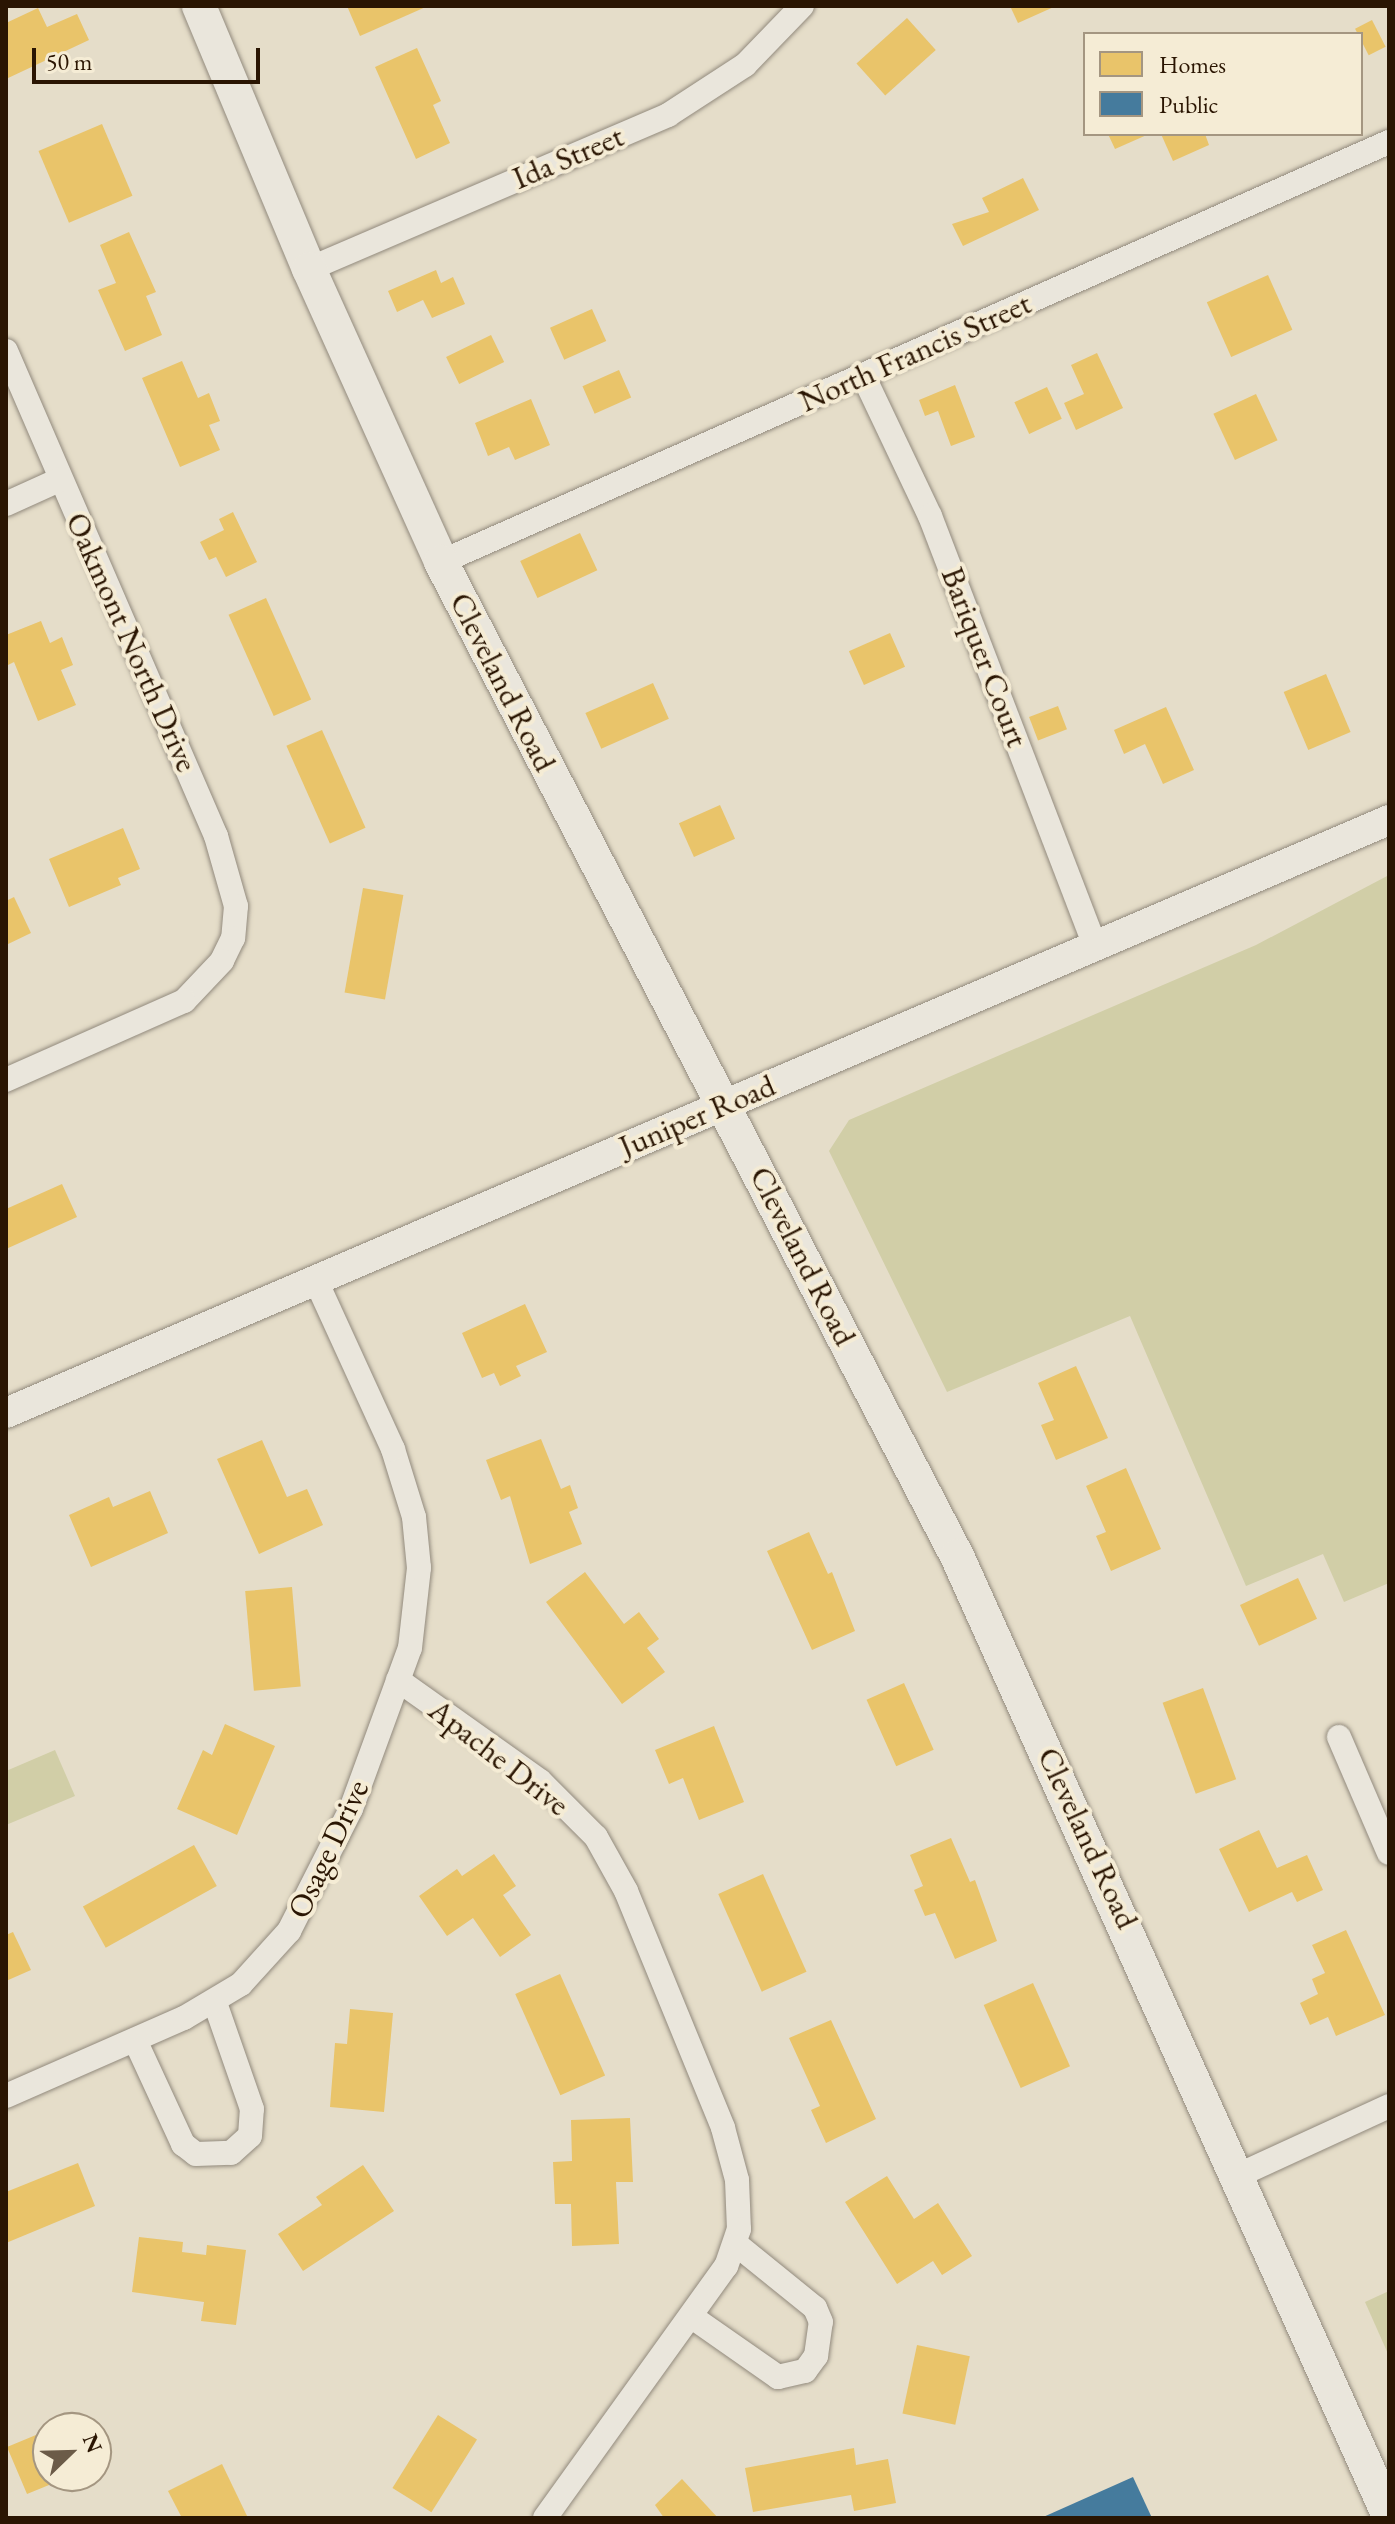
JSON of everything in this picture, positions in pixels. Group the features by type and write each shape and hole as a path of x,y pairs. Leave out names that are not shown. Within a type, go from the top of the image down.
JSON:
{"main road":[{"name":"Cleveland Road","path":"199,6 309,269 441,562 957,1556 1239,2175 1389,2516"}],"street":[{"name":"Ida Street","path":"309,269 668,115 745,65 802,6"},
{"name":"North Francis Street","path":"441,562 1389,142"},
{"name":"Oakmont North Drive","path":"6,351 216,836 236,906 233,938 204,986 184,1001 6,1080"},
{"name":"Bariquer Court","path":"863,375 930,516 1095,945"},
{"path":"6,504 61,479"},
{"name":"Juniper Road","path":"6,1413 1389,820"},
{"name":"Apache Drive","path":"315,1279 393,1449 414,1517 417,1606 398,1680 540,1781 596,1837 626,1891 723,2128 737,2180 736,2244"},
{"name":"Osage Drive","path":"6,2096 215,2003 260,1967 311,1895 351,1809 398,1680"},
{"path":"1339,1737 1389,1853"},
{"path":"135,2040 183,2144 196,2154 231,2153 250,2136 252,2109 215,2003"},
{"path":"1239,2175 1389,2106"},
{"path":"545,2518 692,2317 736,2244 815,2308 821,2322 816,2356 795,2377 769,2374 692,2317"}],"shaded area":[{"path":"1389,875 1389,1583 1344,1602 1323,1554 1246,1586 1130,1316 947,1392 829,1151 849,1120 1256,945"},
{"path":"55,1750 75,1796 6,1825 6,1771"},
{"path":"1389,2291 1389,2356 1365,2302"}],"building: Homes":[{"path":"347,6 428,6 360,36"},
{"path":"1010,6 1056,6 1018,23"},
{"path":"38,8 47,27 77,14 89,40 6,79 6,23"},
{"path":"907,18 936,50 885,95 856,64"},
{"path":"1372,20 1386,47 1369,55 1363,44 1363,32 1357,32 1355,29"},
{"path":"417,48 441,101 433,105 450,143 416,159 375,67"},
{"path":"102,124 132,196 69,223 38,151"},
{"path":"1109,136 1144,136 1115,149"},
{"path":"1162,136 1206,136 1209,145 1173,161"},
{"path":"1023,178 1039,210 963,246 952,224 989,212 982,198"},
{"path":"129,232 156,292 146,296 162,335 125,351 98,290 116,283 100,245"},
{"path":"436,270 441,283 453,277 465,304 432,318 423,300 397,312 388,291"},
{"path":"1268,275 1292,330 1231,357 1207,302"},
{"path":"592,309 606,341 564,360 550,328"},
{"path":"491,335 504,362 459,384 446,357"},
{"path":"1097,353 1123,408 1076,430 1064,403 1084,394 1071,365"},
{"path":"182,361 198,398 209,393 220,421 209,425 220,450 180,467 142,378"},
{"path":"619,370 631,397 595,414 582,386"},
{"path":"955,385 975,437 951,446 938,411 925,416 919,400"},
{"path":"1047,387 1062,419 1029,434 1014,402"},
{"path":"1256,394 1278,440 1235,460 1213,414"},
{"path":"531,399 550,445 515,460 509,447 488,456 475,423"},
{"path":"233,512 257,562 226,577 216,557 209,560 200,542 224,530 219,519"},
{"path":"580,533 597,570 538,598 520,561"},
{"path":"266,598 311,699 274,716 229,615"},
{"path":"41,621 50,643 62,637 73,665 61,670 76,705 38,721 14,662 6,666 6,635"},
{"path":"890,633 905,667 864,685 849,651"},
{"path":"1326,674 1351,732 1308,750 1284,692"},
{"path":"653,683 669,719 601,749 585,713"},
{"path":"1058,706 1067,729 1038,740 1029,717"},
{"path":"1166,707 1194,770 1163,784 1145,744 1124,754 1114,730"},
{"path":"322,730 366,828 330,844 286,746"},
{"path":"720,805 735,839 694,857 679,823"},
{"path":"123,828 140,869 118,878 121,885 69,907 49,859"},
{"path":"363,888 403,895 385,1000 345,992"},
{"path":"14,897 31,933 6,945 6,901"},
{"path":"62,1184 77,1217 6,1249 6,1209"},
{"path":"525,1304 547,1352 516,1366 521,1376 500,1386 494,1373 482,1378 462,1333"},
{"path":"1076,1366 1108,1438 1056,1460 1041,1425 1054,1420 1038,1383"},
{"path":"541,1439 561,1489 570,1485 578,1508 569,1512 582,1544 530,1564 510,1496 501,1500 486,1460"},
{"path":"262,1440 287,1497 307,1489 323,1525 259,1554 217,1459"},
{"path":"1126,1468 1161,1549 1111,1571 1096,1536 1106,1532 1086,1486"},
{"path":"150,1491 168,1533 91,1567 69,1515 109,1497 113,1507"},
{"path":"809,1532 828,1574 832,1572 855,1631 812,1650 767,1551"},
{"path":"585,1572 624,1624 639,1612 659,1639 647,1648 665,1672 622,1704 546,1602"},
{"path":"1298,1578 1317,1619 1259,1646 1240,1605"},
{"path":"292,1587 301,1687 254,1691 245,1591"},
{"path":"904,1683 934,1750 896,1766 867,1700"},
{"path":"1203,1688 1236,1779 1196,1794 1163,1703"},
{"path":"225,1724 275,1746 237,1835 177,1809 203,1750 212,1755"},
{"path":"714,1726 744,1802 699,1820 683,1778 669,1784 655,1750"},
{"path":"1259,1830 1277,1868 1307,1855 1323,1890 1297,1902 1292,1892 1249,1912 1219,1849"},
{"path":"951,1838 970,1882 975,1880 997,1941 955,1959 935,1913 925,1916 914,1890 923,1886 910,1855"},
{"path":"194,1845 217,1886 106,1948 83,1907"},
{"path":"494,1854 516,1886 503,1895 531,1935 500,1957 473,1918 447,1936 419,1896 457,1869 462,1876"},
{"path":"763,1874 807,1972 762,1992 718,1894"},
{"path":"1346,1930 1385,2015 1336,2036 1328,2017 1310,2025 1300,2003 1318,1994 1312,1979 1325,1973 1312,1945"},
{"path":"13,1932 31,1970 6,1981 6,1935"},
{"path":"560,1974 605,2075 560,2095 515,1994"},
{"path":"1033,1983 1070,2066 1021,2088 984,2005"},
{"path":"350,2009 393,2013 384,2112 330,2107 335,2043 347,2044"},
{"path":"831,2020 876,2119 826,2143 811,2110 820,2106 789,2038"},
{"path":"630,2118 633,2182 616,2182 619,2244 572,2246 571,2204 555,2204 553,2162 572,2161 571,2120"},
{"path":"78,2163 95,2206 6,2243 6,2192"},
{"path":"363,2165 394,2211 303,2271 278,2234 322,2205 316,2197"},
{"path":"887,2176 914,2219 938,2203 972,2256 942,2275 933,2261 897,2284 845,2202"},
{"path":"139,2237 183,2242 182,2252 206,2255 207,2245 246,2250 236,2325 201,2321 204,2302 132,2292"},
{"path":"917,2345 970,2356 955,2425 902,2413"},
{"path":"438,2415 477,2439 431,2512 392,2488"},
{"path":"32,2437 32,2492 27,2494 7,2447"},
{"path":"854,2448 856,2465 888,2459 896,2503 854,2511 851,2495 753,2512 745,2468"},
{"path":"222,2464 248,2518 182,2518 168,2491"},
{"path":"682,2479 718,2518 664,2518 655,2505"}],"building: Public":[{"path":"1133,2477 1152,2518 1041,2518"}]}
